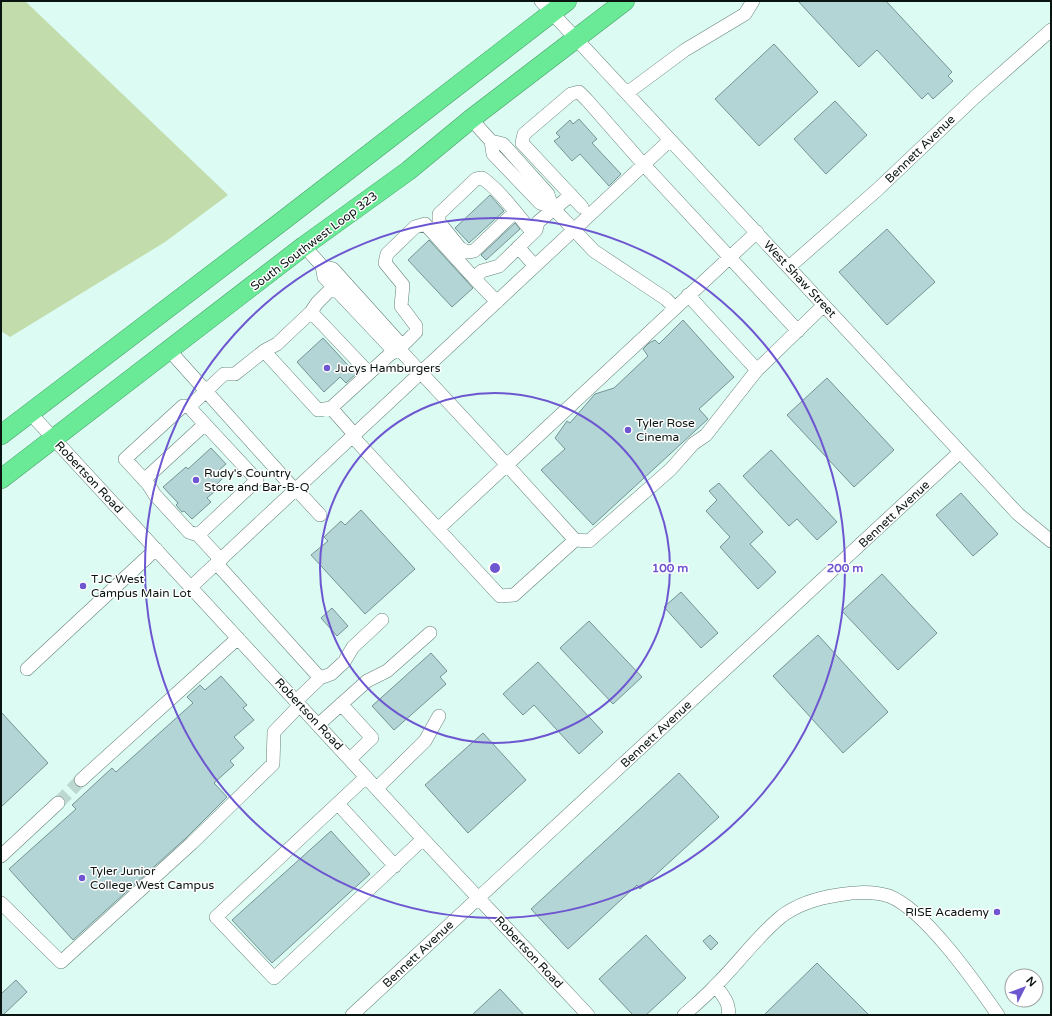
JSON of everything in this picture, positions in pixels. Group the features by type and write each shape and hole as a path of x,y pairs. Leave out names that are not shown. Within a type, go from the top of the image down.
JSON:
{"highway":[{"path":"1,435 291,214 546,7 567,1"},
{"name":"South Southwest Loop 323","path":"1,479 304,246 408,171 471,119 625,1"}],"street":[{"path":"627,93 685,50 745,14 753,1"},
{"name":"West Shaw Street","path":"546,7 1018,514 1051,541"},
{"name":"Bennett Avenue","path":"789,268 877,190 975,97 1051,30"},
{"path":"582,207 522,143 524,134 571,94 579,92 644,165 798,331"},
{"path":"471,119 490,141 493,154 540,203 553,208 602,258 666,299 675,308"},
{"path":"191,587 670,140"},
{"path":"515,212 474,251 467,252 460,248 439,222 438,214 476,179 482,178 489,183 515,212 533,233"},
{"path":"474,278 482,271 499,266 536,230 538,222 553,208 571,195"},
{"path":"264,351 318,410 331,408 389,355 399,349 416,332 416,326 401,306 403,285 385,263 387,254 416,227 425,224 497,302"},
{"path":"438,529 506,464 757,232"},
{"path":"304,246 322,266 324,277 333,287 391,348 399,349"},
{"path":"518,247 535,266"},
{"path":"322,266 333,269 396,340 399,349 575,540 589,541 671,469 693,444 706,435 758,370 824,305"},
{"path":"189,407 224,374 235,374 264,351 277,344 311,312 333,287"},
{"path":"688,295 758,370"},
{"path":"311,312 369,373"},
{"path":"168,350 320,516"},
{"path":"257,480 189,407 183,406 125,459 146,482 155,495 194,533 320,678"},
{"path":"331,408 353,435 500,596 514,595 575,540"},
{"name":"Robertson Road","path":"30,413 423,839 588,1015"},
{"path":"146,482 205,424"},
{"name":"Bennett Avenue","path":"352,1015 960,452"},
{"path":"194,533 273,465"},
{"path":"27,669 156,549"},
{"path":"1,903 61,962 192,843 273,764 274,732 320,678 331,674 344,662 353,647 382,620"},
{"path":"318,725 367,681 387,671 430,633"},
{"path":"81,780 238,638"},
{"path":"341,704 372,738 350,759"},
{"path":"377,788 425,741 439,716"},
{"path":"366,777 216,917 274,978 423,839"},
{"path":"1,856 58,803"},
{"path":"338,804 395,866"},
{"path":"686,1014 716,986 782,916 798,906 825,897 849,893 871,893 888,896 902,902 913,911 937,936 960,964 998,1015"},
{"path":"716,986 728,1005 728,1015"}],"green space":[{"path":"1,1 25,1 228,195 165,242 10,337 1,331"}],"building":[{"path":"798,1 886,1 952,72 948,76 953,81 933,99 928,93 922,99 877,50 859,67"},
{"path":"774,44 818,92 759,146 715,99"},
{"path":"835,101 867,135 826,174 794,139"},
{"path":"579,119 597,139 592,143 621,174 609,186 580,154 572,161 554,141 560,137 556,133 570,120 573,124"},
{"path":"490,195 504,211 469,243 455,228"},
{"path":"515,223 520,229 486,260 481,255"},
{"path":"887,229 935,282 887,325 839,272"},
{"path":"429,240 473,288 452,307 408,260"},
{"name":"Tyler Rose Cinema","path":"683,320 734,377 699,409 708,419 593,525 541,470 565,449 555,438 567,421 570,423 595,394 614,388 648,356 643,349 649,343 655,340 659,344"},
{"name":"Jucys Hamburgers","path":"323,338 356,374 346,383 340,377 324,392 297,362"},
{"path":"827,378 894,450 854,487 787,415"},
{"name":"Rudy's Country Store and Bar-B-Q","path":"211,448 226,464 219,470 225,476 217,484 220,487 207,498 211,502 192,519 184,511 182,512 176,505 178,503 163,487 186,467 188,469"},
{"path":"771,450 837,522 817,540 797,519 789,526 743,476"},
{"path":"719,483 763,532 750,544 776,572 758,589 720,547 730,537 706,511 717,500 709,491"},
{"path":"961,493 998,534 973,556 936,515"},
{"path":"361,510 415,569 365,614 311,555 328,541 324,537 341,521 345,525"},
{"path":"882,574 937,633 898,670 842,611"},
{"path":"681,592 718,633 701,648 664,607"},
{"path":"332,608 348,626 337,636 321,618"},
{"path":"589,621 642,677 613,704 560,648"},
{"path":"818,635 888,712 843,753 773,676"},
{"path":"431,653 447,671 440,677 446,684 394,730 372,706"},
{"path":"538,662 603,732 579,754 534,705 523,715 503,694"},
{"path":"221,676 247,705 243,708 254,720 234,737 244,748 230,761 234,765 214,783 227,797 187,837 73,940 9,869 76,809 72,805 112,768 116,772 193,703 187,697 200,685 205,690"},
{"path":"1,712 48,763 1,807"},
{"path":"483,733 526,780 468,833 425,785"},
{"path":"679,773 719,817 640,889 637,885 568,949 531,909"},
{"path":"331,831 370,874 272,963 232,920"},
{"path":"646,935 686,978 646,1015 633,1015 599,979"},
{"path":"710,935 718,943 711,950 703,941"},
{"path":"817,963 869,1015 764,1015"},
{"path":"16,980 27,992 3,1015 1,1015 1,994"},
{"path":"500,989 524,1015 472,1015"}],"tunnel":[{"path":"58,803 81,780"}],"place":[{"name":"Jucys Hamburgers","path":"327,368"},
{"name":"Tyler Rose Cinema","path":"628,430"},
{"name":"Rudy's Country Store and Bar-B-Q","path":"196,480"},
{"name":"TJC West Campus Main Lot","path":"83,586"},
{"name":"Tyler Junior College West Campus","path":"82,878"},
{"name":"RISE Academy","path":"997,912"}]}
